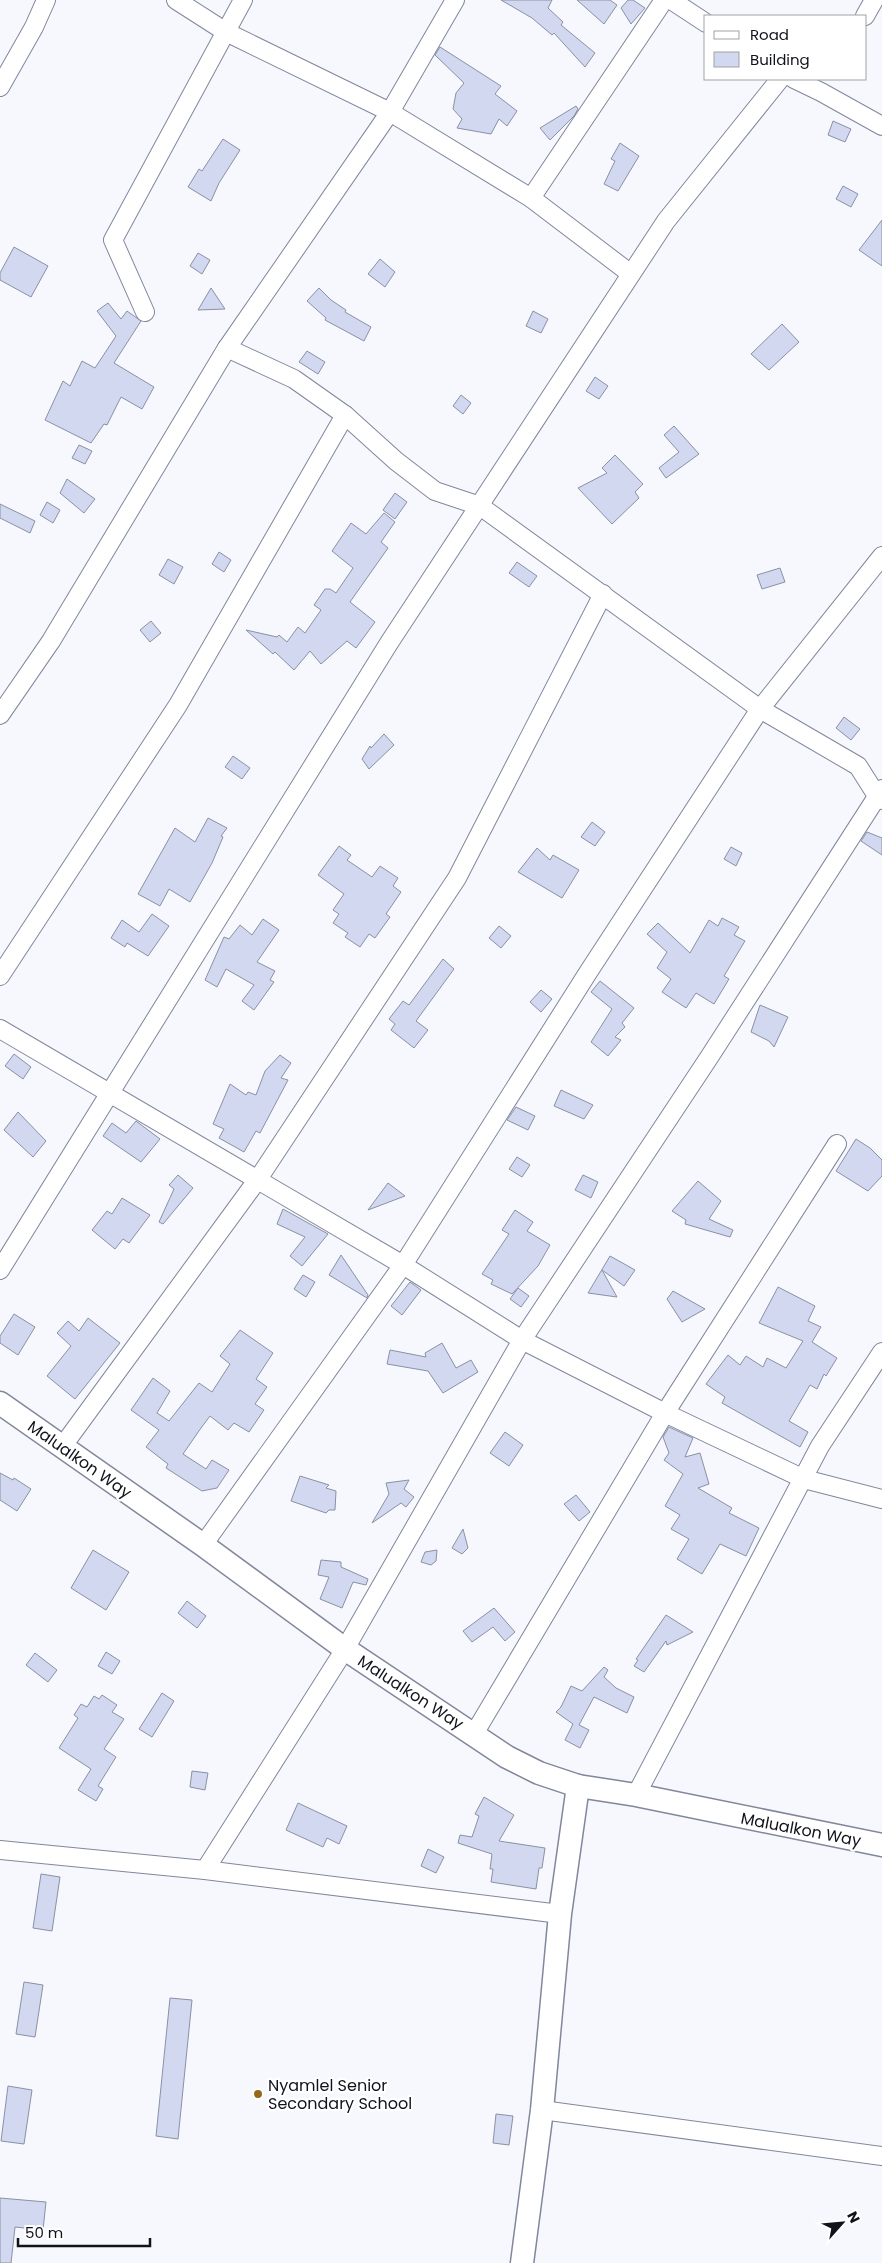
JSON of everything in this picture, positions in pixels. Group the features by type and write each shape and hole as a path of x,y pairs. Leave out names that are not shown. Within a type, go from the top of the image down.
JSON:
{"main road":[{"name":"Malualkon Way","path":"0,1403 203,1545 345,1649 508,1757 540,1773 578,1786 636,1795 882,1845"},
{"path":"522,2263 542,2110 560,1914 578,1786"}],"street":[{"path":"0,87 34,27 46,0"},
{"path":"176,0 226,32 390,112 531,198 632,274"},
{"path":"145,312 113,240 242,0"},
{"path":"0,715 51,641 227,348 390,112 455,0"},
{"path":"531,198 664,0"},
{"path":"671,0 704,22"},
{"path":"865,15 874,0"},
{"path":"0,1270 384,652 666,221 779,80"},
{"path":"799,80 825,85 882,126"},
{"path":"205,1870 345,1649 522,1340 880,795 858,766 760,709 695,664 603,594 480,506 435,491 396,461 345,415 294,379 227,348"},
{"path":"0,976 178,705 345,415"},
{"path":"203,1545 403,1265 589,971 760,709 882,556"},
{"path":"62,1447 258,1179 457,878 603,594"},
{"path":"0,1029 403,1265 522,1340 665,1413 804,1479 882,1498"},
{"path":"474,1734 665,1413 837,1144"},
{"path":"636,1795 820,1446 882,1352"},
{"path":"0,1850 205,1870 560,1914"},
{"path":"542,2110 882,2156"}],"building":[{"path":"501,0 552,0 548,8 563,22 561,25 595,53 585,67 554,33 552,35 532,18"},
{"path":"577,0 610,0 617,5 604,24"},
{"path":"628,0 633,0 645,8 631,24 621,8"},
{"path":"440,47 501,86 495,94 517,111 507,126 499,119 491,134 457,128 462,119 453,109 456,93 464,83 435,55"},
{"path":"576,106 578,109 574,116 550,140 540,128"},
{"path":"833,121 851,129 845,142 828,135"},
{"path":"223,139 240,150 219,183 211,201 188,187 199,169 202,171"},
{"path":"620,143 639,156 618,191 604,184 615,161 611,159"},
{"path":"843,186 858,194 851,207 836,199"},
{"path":"882,220 882,266 859,250"},
{"path":"14,247 48,266 31,297 0,280 0,273"},
{"path":"198,253 210,260 202,274 190,266"},
{"path":"380,259 395,272 385,287 368,274"},
{"path":"211,288 225,309 198,310"},
{"path":"319,288 331,300 346,310 345,312 371,327 364,341 325,320 326,318 307,301"},
{"path":"108,303 121,319 127,311 141,321 114,363 154,387 142,409 121,397 107,425 104,424 91,443 45,420 63,381 70,386 82,361 95,368 116,336 97,311"},
{"path":"533,311 548,319 541,333 526,326"},
{"path":"782,324 799,342 769,370 751,354"},
{"path":"307,351 325,362 318,374 299,362"},
{"path":"595,377 608,386 599,399 586,391"},
{"path":"461,395 471,403 463,414 453,406"},
{"path":"674,426 699,454 666,478 659,468 679,452 664,435"},
{"path":"79,445 92,451 85,464 72,458"},
{"path":"615,455 643,484 635,492 639,498 612,524 578,488 607,473 602,468"},
{"path":"67,479 95,499 84,513 60,493"},
{"path":"395,493 407,502 395,519 383,510"},
{"path":"47,502 60,510 53,523 40,515"},
{"path":"0,504 35,521 30,533 0,518"},
{"path":"384,513 395,522 381,542 388,548 350,602 375,622 356,648 347,641 321,664 310,651 294,670 275,652 273,654 246,630 277,637 279,635 287,642 298,627 305,633 321,610 314,605 325,589 330,589 336,593 353,568 332,551 351,523 366,534"},
{"path":"219,552 231,560 224,572 212,564"},
{"path":"168,559 183,567 174,584 159,575"},
{"path":"517,562 537,576 529,587 509,573"},
{"path":"780,568 785,582 762,589 757,575"},
{"path":"151,621 161,633 150,642 140,630"},
{"path":"844,717 860,729 851,740 836,728"},
{"path":"384,734 394,745 369,769 362,759 370,746 371,748"},
{"path":"233,756 250,768 242,779 225,767"},
{"path":"208,818 227,828 221,836 223,837 212,863 190,902 169,889 160,906 138,894 175,828 195,842"},
{"path":"592,822 605,832 595,846 581,837"},
{"path":"867,832 882,838 882,855 861,841"},
{"path":"339,846 351,855 347,860 372,877 380,866 398,878 393,886 401,892 386,914 390,917 375,938 369,934 360,947 345,937 348,933 333,923 339,914 333,910 344,894 318,875"},
{"path":"731,847 742,853 736,866 724,859"},
{"path":"537,848 550,860 553,855 579,870 562,898 518,872"},
{"path":"152,914 169,926 148,956 127,943 125,947 111,938 122,920 139,932"},
{"path":"722,918 739,927 734,935 745,941 724,976 729,979 714,1004 696,993 686,1008 662,992 671,979 657,968 667,952 647,934 658,923 690,953 709,920 718,926"},
{"path":"263,919 279,930 257,962 275,971 270,980 274,982 254,1010 242,1001 254,985 226,969 217,987 205,980 224,937 229,939 240,925 252,935"},
{"path":"499,926 511,936 501,948 489,938"},
{"path":"443,959 454,969 416,1021 428,1030 414,1048 391,1030 395,1024 389,1019 403,1001 409,1005"},
{"path":"600,981 634,1008 622,1023 625,1027 615,1037 621,1040 608,1056 591,1042 612,1009 591,992"},
{"path":"541,990 552,999 541,1012 530,1002"},
{"path":"760,1005 788,1017 774,1047 769,1041 751,1032"},
{"path":"14,1054 31,1067 23,1079 5,1066"},
{"path":"280,1055 291,1063 281,1078 288,1080 260,1133 256,1131 244,1152 219,1138 224,1129 213,1124 230,1084 246,1095 248,1092 256,1095 265,1071"},
{"path":"561,1090 593,1105 584,1119 554,1106"},
{"path":"516,1107 535,1116 528,1130 507,1120"},
{"path":"18,1112 46,1141 33,1157 4,1130"},
{"path":"136,1121 160,1139 141,1162 103,1136 112,1123 126,1133"},
{"path":"856,1139 870,1148 882,1160 882,1176 868,1191 836,1171"},
{"path":"517,1157 530,1165 522,1177 509,1169"},
{"path":"178,1175 193,1188 163,1224 159,1222 174,1189 169,1185"},
{"path":"583,1175 598,1182 591,1198 575,1190"},
{"path":"698,1181 721,1201 709,1219 733,1230 730,1237 685,1224 686,1220 672,1211"},
{"path":"388,1183 405,1196 368,1210"},
{"path":"122,1198 150,1215 129,1243 123,1239 115,1249 92,1230 107,1211 112,1214"},
{"path":"283,1209 328,1234 302,1266 290,1256 305,1237 277,1224"},
{"path":"515,1210 533,1222 527,1231 550,1245 538,1266 512,1294 491,1284 493,1280 482,1274 509,1234 502,1230"},
{"path":"341,1255 368,1295 367,1298 329,1275"},
{"path":"610,1256 635,1270 624,1286 602,1270 617,1297 588,1293"},
{"path":"303,1275 315,1282 306,1297 294,1289"},
{"path":"410,1282 421,1290 402,1315 391,1306"},
{"path":"778,1287 815,1306 808,1321 821,1327 812,1342 837,1358 826,1376 824,1374 817,1389 810,1385 789,1421 808,1432 800,1447 722,1403 725,1397 706,1384 728,1355 740,1365 746,1356 763,1367 767,1358 786,1368 803,1341 759,1323"},
{"path":"518,1288 529,1296 521,1307 510,1299"},
{"path":"673,1291 705,1309 682,1322 667,1299"},
{"path":"14,1314 35,1327 18,1355 0,1343 0,1336"},
{"path":"88,1318 120,1343 75,1399 47,1376 71,1346 57,1333 68,1321 79,1331"},
{"path":"240,1330 273,1353 256,1379 267,1387 255,1404 264,1410 249,1432 234,1423 228,1430 210,1416 183,1454 206,1469 212,1460 229,1470 217,1488 202,1491 166,1468 168,1464 146,1447 159,1430 131,1410 153,1378 170,1391 157,1413 169,1421 199,1383 212,1392 230,1364 220,1356"},
{"path":"442,1343 456,1368 471,1360 478,1372 443,1393 428,1371 387,1364 390,1350 426,1357 425,1353"},
{"path":"669,1427 693,1438 685,1457 700,1453 709,1484 698,1488 732,1508 729,1513 759,1528 746,1556 720,1544 702,1574 677,1559 689,1539 671,1529 680,1515 665,1506 683,1474 664,1460 669,1453 663,1437"},
{"path":"505,1432 523,1445 509,1466 490,1453"},
{"path":"0,1473 13,1480 14,1478 31,1489 17,1511 0,1500"},
{"path":"300,1476 329,1485 326,1488 336,1491 335,1510 329,1510 326,1513 291,1501"},
{"path":"409,1480 404,1489 414,1497 406,1507 401,1503 372,1523 389,1494 386,1483"},
{"path":"576,1495 590,1512 579,1521 564,1504"},
{"path":"463,1529 468,1548 462,1554 452,1548"},
{"path":"93,1550 129,1572 106,1610 71,1588"},
{"path":"437,1550 436,1561 431,1565 421,1562 425,1552"},
{"path":"321,1560 341,1562 341,1567 368,1579 366,1585 353,1582 342,1608 320,1599 329,1577 318,1575"},
{"path":"187,1601 206,1616 197,1628 178,1613"},
{"path":"494,1608 515,1632 505,1641 493,1627 472,1642 463,1631"},
{"path":"666,1615 693,1632 667,1645 666,1641 644,1672 634,1666 638,1660 636,1659"},
{"path":"106,1652 120,1661 112,1674 98,1666"},
{"path":"35,1653 57,1670 48,1682 26,1665"},
{"path":"604,1667 608,1670 604,1677 616,1688 634,1697 627,1713 594,1697 579,1725 589,1730 580,1748 565,1740 573,1724 556,1712 561,1707 571,1686 582,1691"},
{"path":"162,1693 174,1701 152,1737 139,1729"},
{"path":"102,1695 117,1705 112,1712 124,1719 104,1749 116,1757 98,1786 103,1789 96,1801 78,1790 91,1769 59,1748 78,1718 74,1715 81,1704 87,1707 94,1696 99,1699"},
{"path":"192,1771 208,1773 205,1790 190,1787"},
{"path":"484,1797 514,1815 499,1841 545,1848 542,1868 539,1868 536,1889 491,1882 493,1869 490,1869 492,1854 458,1843 460,1835 472,1837 479,1816 475,1814"},
{"path":"298,1803 347,1826 339,1844 327,1838 323,1847 286,1830"},
{"path":"428,1849 444,1857 436,1873 421,1866"},
{"path":"41,1874 60,1877 52,1931 33,1928"},
{"path":"24,1982 43,1985 35,2037 16,2034"},
{"path":"170,1998 192,2000 178,2139 156,2136"},
{"path":"8,2086 32,2090 24,2144 1,2141"},
{"path":"496,2114 513,2116 509,2145 493,2143"},
{"path":"0,2198 46,2202 43,2230 15,2227 11,2263 0,2263"}],"place":[{"name":"Nyamlel Senior Secondary School","path":"258,2094"}]}
